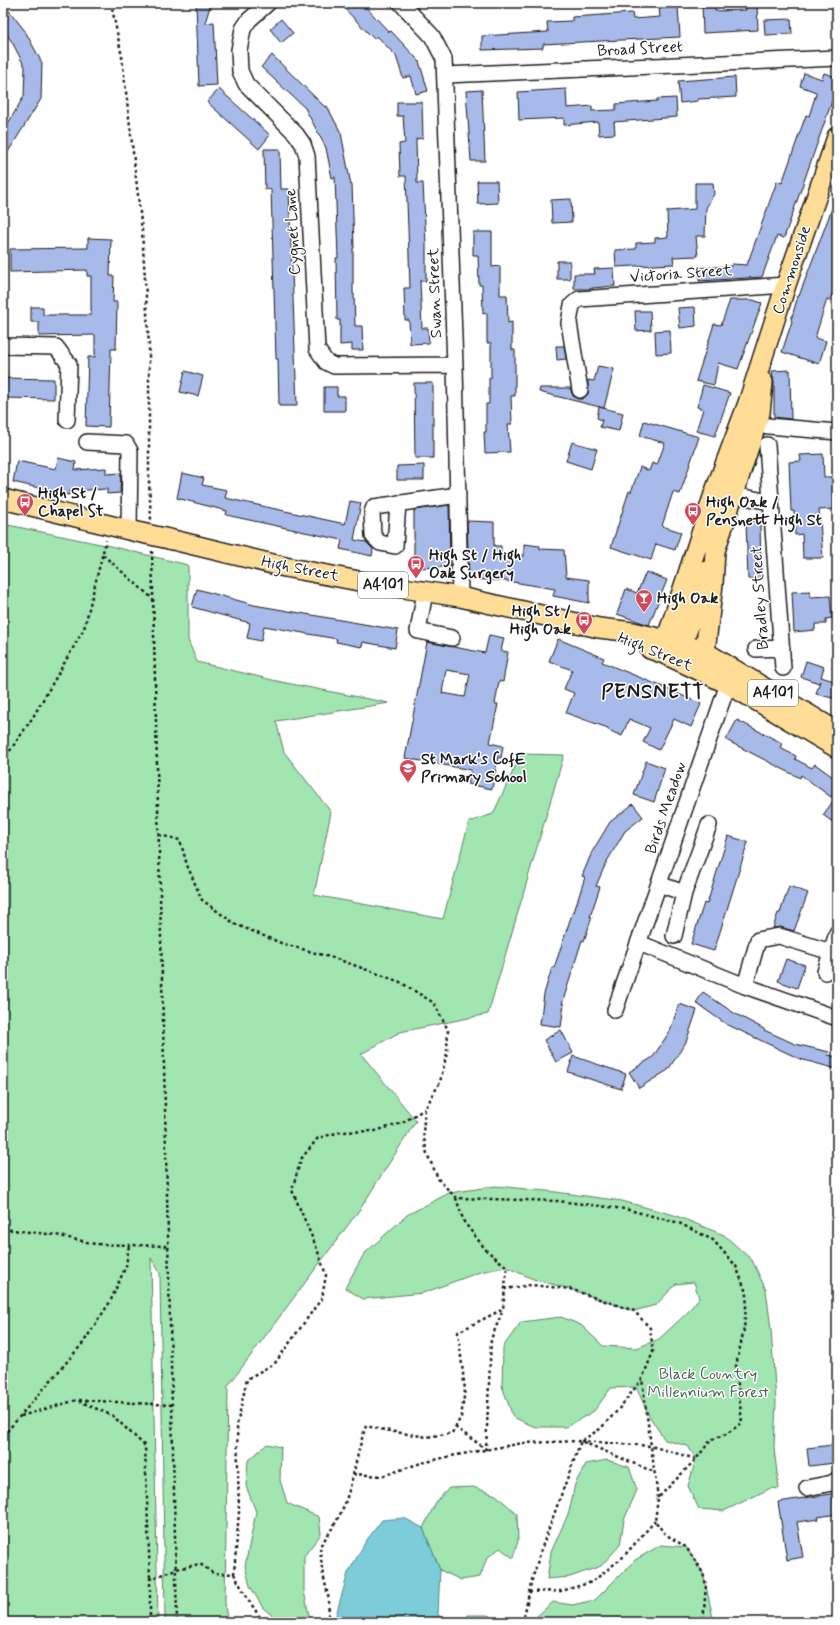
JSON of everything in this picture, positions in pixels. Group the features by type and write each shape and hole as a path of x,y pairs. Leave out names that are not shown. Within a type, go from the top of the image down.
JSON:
{"main road":[{"name":"Commonside","path":"749,423 748,403 786,285 837,137"},
{"path":"670,648 715,491 749,423 760,413 766,349"},
{"path":"670,648 709,560 715,550 734,495 749,423"},
{"path":"715,491 734,495"},
{"name":"High Street","path":"3,499 110,525 139,529 160,543 285,567 460,597 599,628 623,640 705,652 826,725 837,738"},
{"path":"705,652 713,584 715,550"},
{"name":"High Street","path":"670,648 837,748"}],"street":[{"name":"Cygnet Lane","path":"268,3 249,20 243,29 239,50 240,71 246,84 296,134 303,144 307,156 317,348 326,362 334,366 456,365"},
{"name":"Swan Street","path":"401,3 432,36 444,59 456,365 460,597"},
{"name":"Broad Street","path":"445,75 837,58"},
{"name":"Victoria Street","path":"580,390 569,323 572,305 579,299 786,285"},
{"path":"3,346 56,347 69,364 67,420"},
{"path":"749,423 837,432"},
{"path":"87,442 126,444 130,451 139,529"},
{"name":"Bradley Street","path":"767,445 783,668"},
{"path":"398,503 458,495"},
{"path":"734,495 770,502"},
{"path":"425,592 418,631 452,638"},
{"path":"756,649 782,648"},
{"name":"Birds Meadow","path":"615,1010 728,684"},
{"path":"674,936 684,892 709,824"},
{"path":"659,884 684,892"},
{"path":"825,972 837,932"},
{"path":"745,986 758,940 780,936 831,952"},
{"path":"639,943 745,986 837,1018"},
{"path":"807,1488 832,1483 837,1480"}],"path":[{"path":"111,3 122,57 142,230 149,346 149,480 139,529"},
{"path":"3,761 33,718 84,629 110,525"},
{"path":"160,543 153,599 177,1622"},
{"path":"103,555 153,599"},
{"path":"158,835 180,840 187,865 202,900 235,924 281,943 340,960 400,982 434,1003 448,1030 447,1053 440,1082 425,1109 423,1133 427,1154 439,1180 456,1198 464,1222 486,1250 506,1268 503,1309 491,1339 486,1449"},
{"path":"263,1622 234,1574 239,1512 237,1425 247,1379 275,1363 322,1298 326,1275 317,1249 292,1190 301,1159 318,1138 340,1132 375,1130 402,1123 425,1109"},
{"path":"456,1198 558,1201 625,1209 679,1223 713,1240 736,1266 747,1295 744,1329 736,1366 742,1423 726,1434 711,1440 696,1459 658,1498"},
{"path":"3,1228 56,1235 95,1244 168,1246"},
{"path":"3,1436 82,1343 110,1302 126,1266 128,1245"},
{"path":"505,1289 531,1285 570,1289 634,1311 650,1328 653,1352 642,1379 618,1410 600,1429 581,1441 542,1547 529,1592 523,1622"},
{"path":"328,1622 329,1600 322,1570 320,1546 333,1528 345,1503 360,1442 366,1426 427,1437 452,1433 461,1417 465,1390 458,1332 503,1309"},
{"path":"529,1592 562,1591 592,1582 623,1557 655,1521 658,1498 642,1379"},
{"path":"21,1416 77,1400 172,1405"},
{"path":"77,1400 113,1416 145,1446 150,1578 150,1622"},
{"path":"455,1427 486,1449"},
{"path":"353,1474 382,1476 418,1464 486,1449 523,1443 581,1441 651,1446 696,1459"},
{"path":"581,1441 654,1472"},
{"path":"655,1521 665,1534 686,1547 703,1573 706,1585 703,1622"},
{"path":"150,1578 176,1569 200,1564 213,1573 234,1574"}],"green space":[{"path":"3,524 110,546 188,565 188,640 197,662 281,682 389,703 276,721 284,752 331,812 314,895 443,919 469,822 493,814 521,754 564,755 488,1014 400,1032 361,1054 416,1121 360,1209 228,1386 225,1602 227,1622 165,1622 160,1273 151,1258 158,1622 3,1622"},
{"name":"Black Country Millennium Forest","path":"496,1186 622,1201 674,1215 724,1235 752,1260 766,1290 771,1329 776,1402 774,1448 779,1489 771,1488 724,1511 699,1509 688,1486 696,1459 688,1446 665,1440 649,1416 636,1387 611,1388 594,1411 566,1427 535,1427 513,1417 502,1386 503,1347 521,1322 561,1317 581,1325 603,1346 637,1348 659,1339 687,1313 699,1298 694,1282 676,1284 656,1305 634,1311 570,1289 533,1279 506,1267 480,1272 423,1293 363,1299 345,1288 364,1254 407,1215 449,1193"},
{"path":"267,1444 281,1447 280,1480 287,1503 319,1517 321,1534 304,1556 304,1591 310,1620 309,1622 280,1622 263,1608 250,1586 245,1566 256,1512 246,1486 248,1461"},
{"path":"607,1460 629,1467 637,1490 624,1520 620,1545 601,1566 570,1577 547,1579 551,1552 569,1512 575,1484 586,1464"},
{"path":"473,1487 496,1495 517,1514 518,1541 513,1558 500,1548 487,1558 480,1577 461,1580 440,1570 423,1528 436,1502 449,1488"},
{"path":"661,1545 686,1547 703,1573 714,1622 534,1622 536,1617 553,1602 572,1605 595,1600 635,1560"},
{"path":"468,1615 487,1615 504,1622 465,1622"}],"water":[{"path":"404,1518 423,1528 440,1570 438,1614 444,1622 334,1622 348,1573 366,1541 382,1520"}],"building":[{"path":"3,3 25,31 42,63 41,99 3,160 3,132 24,96 25,67 12,42 3,29"},
{"path":"196,3 211,3 205,23 214,22 217,85 199,86"},
{"path":"339,3 362,3 389,32 391,31 419,61 428,91 416,94 411,76 403,78 396,56 377,36 374,39"},
{"path":"702,3 715,3 715,11 746,10 746,3 757,3 758,30 703,33"},
{"path":"678,7 680,37 543,44 543,48 482,50 482,36 548,32 547,22 572,21 572,17 632,13 633,19 660,17 659,8"},
{"path":"281,19 293,33 281,43 270,29"},
{"path":"791,19 792,34 765,35 764,20"},
{"path":"272,55 325,107 327,106 341,133 351,185 352,184 354,248 353,294 355,326 362,326 363,350 352,350 352,344 340,345 340,320 337,320 336,258 338,258 335,177 332,178 326,148 305,108 261,67"},
{"path":"804,73 822,79 824,73 837,77 837,87 784,238 777,236 762,277 699,281 699,268 732,266 732,264 747,265 777,181 782,183 806,115 809,116 816,94 816,92 800,86"},
{"path":"735,77 736,97 698,99 698,101 680,103 678,81"},
{"path":"219,89 270,135 259,149 207,102"},
{"path":"566,89 567,108 592,106 592,111 616,110 616,104 676,98 677,117 614,122 615,134 599,135 598,122 564,125 564,118 519,120 518,92"},
{"path":"482,90 485,161 471,161 466,91"},
{"path":"397,102 422,102 423,138 416,139 417,183 423,183 426,281 420,281 422,328 428,328 429,343 410,344 409,320 405,320 404,288 410,288 409,255 406,176 400,176 399,144 405,143 403,116 397,116"},
{"path":"264,149 280,149 281,189 289,189 297,406 279,406 278,359 276,359 271,189 265,190"},
{"path":"477,181 497,181 498,203 478,204"},
{"path":"695,183 713,183 714,194 706,208 705,236 696,236 698,256 673,257 674,264 616,267 615,250 636,249 636,243 655,242 655,238 668,237 667,211 695,209"},
{"path":"836,198 837,282 830,300 827,299 815,338 826,341 819,364 782,352 798,296"},
{"path":"571,199 572,222 552,223 551,200"},
{"path":"473,232 492,232 492,267 500,266 500,295 507,295 508,323 512,322 512,350 515,350 515,396 511,396 512,424 508,424 510,452 485,453 484,432 486,432 486,404 489,404 491,343 487,343 487,313 483,314 482,285 479,285 478,255 473,255"},
{"path":"88,238 111,239 110,276 114,276 113,302 117,302 116,349 111,349 109,427 86,426 88,357 95,357 95,335 39,336 39,322 31,322 31,307 43,307 43,315 91,315 91,276 87,276 87,270 10,272 10,249 88,248"},
{"path":"557,261 570,261 570,279 557,279"},
{"path":"614,268 615,286 592,289 574,289 574,274 595,274 594,269"},
{"path":"730,300 753,300 762,303 738,369 718,363 714,385 696,381 714,324 721,325"},
{"path":"695,307 696,326 680,328 678,308"},
{"path":"635,311 650,311 651,330 636,331"},
{"path":"670,330 671,353 656,354 655,331"},
{"path":"556,346 564,346 566,359 557,360"},
{"path":"598,366 614,369 604,408 539,392 540,388 570,388 573,396 577,399 582,399 588,394 588,380 594,381"},
{"path":"790,370 791,419 774,417 774,383 772,371"},
{"path":"185,371 203,376 198,396 180,392"},
{"path":"3,378 54,379 54,399 3,398"},
{"path":"414,383 433,383 433,458 415,458"},
{"path":"703,385 730,393 715,436 696,431 703,409 697,407"},
{"path":"324,387 337,387 337,396 345,396 345,411 324,411"},
{"path":"599,407 623,413 619,431 600,427 602,420 597,418"},
{"path":"644,421 699,437 680,494 673,492 662,526 681,532 675,550 656,544 651,560 611,547 629,491 631,492 640,467 649,471 652,463 657,465 665,443 640,436"},
{"path":"572,442 597,449 591,469 566,461"},
{"path":"823,454 824,477 833,477 835,509 819,510 823,558 803,558 802,534 795,535 794,511 791,511 789,462 801,461 800,455"},
{"path":"58,458 76,462 75,470 106,468 106,474 121,473 120,493 107,494 107,489 70,491 69,495 13,482 17,461 56,469"},
{"path":"424,465 424,480 397,480 397,466"},
{"path":"182,473 204,478 202,485 227,490 225,498 345,524 350,501 361,503 354,540 366,542 373,549 372,556 340,549 342,540 226,515 227,511 177,498"},
{"path":"449,505 450,567 414,568 414,510"},
{"path":"467,521 494,522 494,546 501,546 501,556 524,556 524,544 540,546 540,549 564,550 566,577 589,580 589,603 553,596 555,589 507,581 469,579"},
{"path":"760,521 761,579 748,579 746,522"},
{"path":"646,572 667,580 649,625 617,614 626,589 637,593"},
{"path":"197,589 254,605 398,630 395,648 363,642 362,647 336,642 337,639 264,626 261,641 247,638 250,623 192,607"},
{"path":"810,591 810,597 830,596 832,618 826,619 826,624 815,624 815,630 794,632 792,592"},
{"path":"489,635 504,638 501,651 508,652 503,682 499,681 495,704 498,704 490,743 503,746 501,758 498,757 492,789 468,784 471,770 405,758 427,642 485,653","holes":["446,670 470,674 465,697 442,693"]},
{"path":"558,639 604,658 602,662 701,704 691,727 674,719 659,750 643,742 650,728 629,719 622,736 608,730 608,728 566,713 574,693 564,689 572,670 549,661"},
{"path":"806,661 824,667 821,677 837,682 837,699 816,694 820,681 819,683 801,677"},
{"path":"737,720 782,743 780,748 796,756 795,759 812,768 815,764 837,780 837,788 831,797 801,775 800,778 726,740"},
{"path":"646,761 665,768 654,802 634,795"},
{"path":"837,796 837,825 823,815"},
{"path":"633,804 643,817 625,831 606,863 596,886 600,887 590,917 592,917 584,941 582,940 562,1004 564,1004 561,1027 540,1024 544,994 552,968 554,968 573,911 574,912 585,877 582,876 592,852 610,822"},
{"path":"728,836 748,842 714,951 691,944 704,903 707,904"},
{"path":"789,886 808,893 794,931 781,927 773,928 778,913 780,913"},
{"path":"786,959 805,965 797,988 778,981"},
{"path":"703,992 734,1013 764,1030 795,1044 829,1052 828,1055 837,1057 837,1069 800,1059 726,1024 696,1003"},
{"path":"679,1004 697,1010 686,1042 668,1070 639,1088 629,1072 653,1057 670,1031"},
{"path":"561,1030 573,1053 556,1062 544,1040"},
{"path":"573,1056 626,1074 621,1089 568,1072"},
{"path":"833,1445 835,1463 809,1466 807,1448"},
{"path":"837,1493 837,1514 818,1517 819,1519 797,1522 803,1557 787,1560 778,1502"}],"place":[{"name":"High St / Chapel St","path":"25,517"},
{"name":"High Oak / Pensnett High St","path":"693,526"},
{"name":"High St / High Oak Surgery","path":"416,579"},
{"name":"High Oak","path":"644,613"},
{"name":"High St / High Oak","path":"584,635"},
{"name":"St Mark's CofE Primary School","path":"408,783"}],"district":[{"name":"PENSNETT","path":"653,692"}]}
